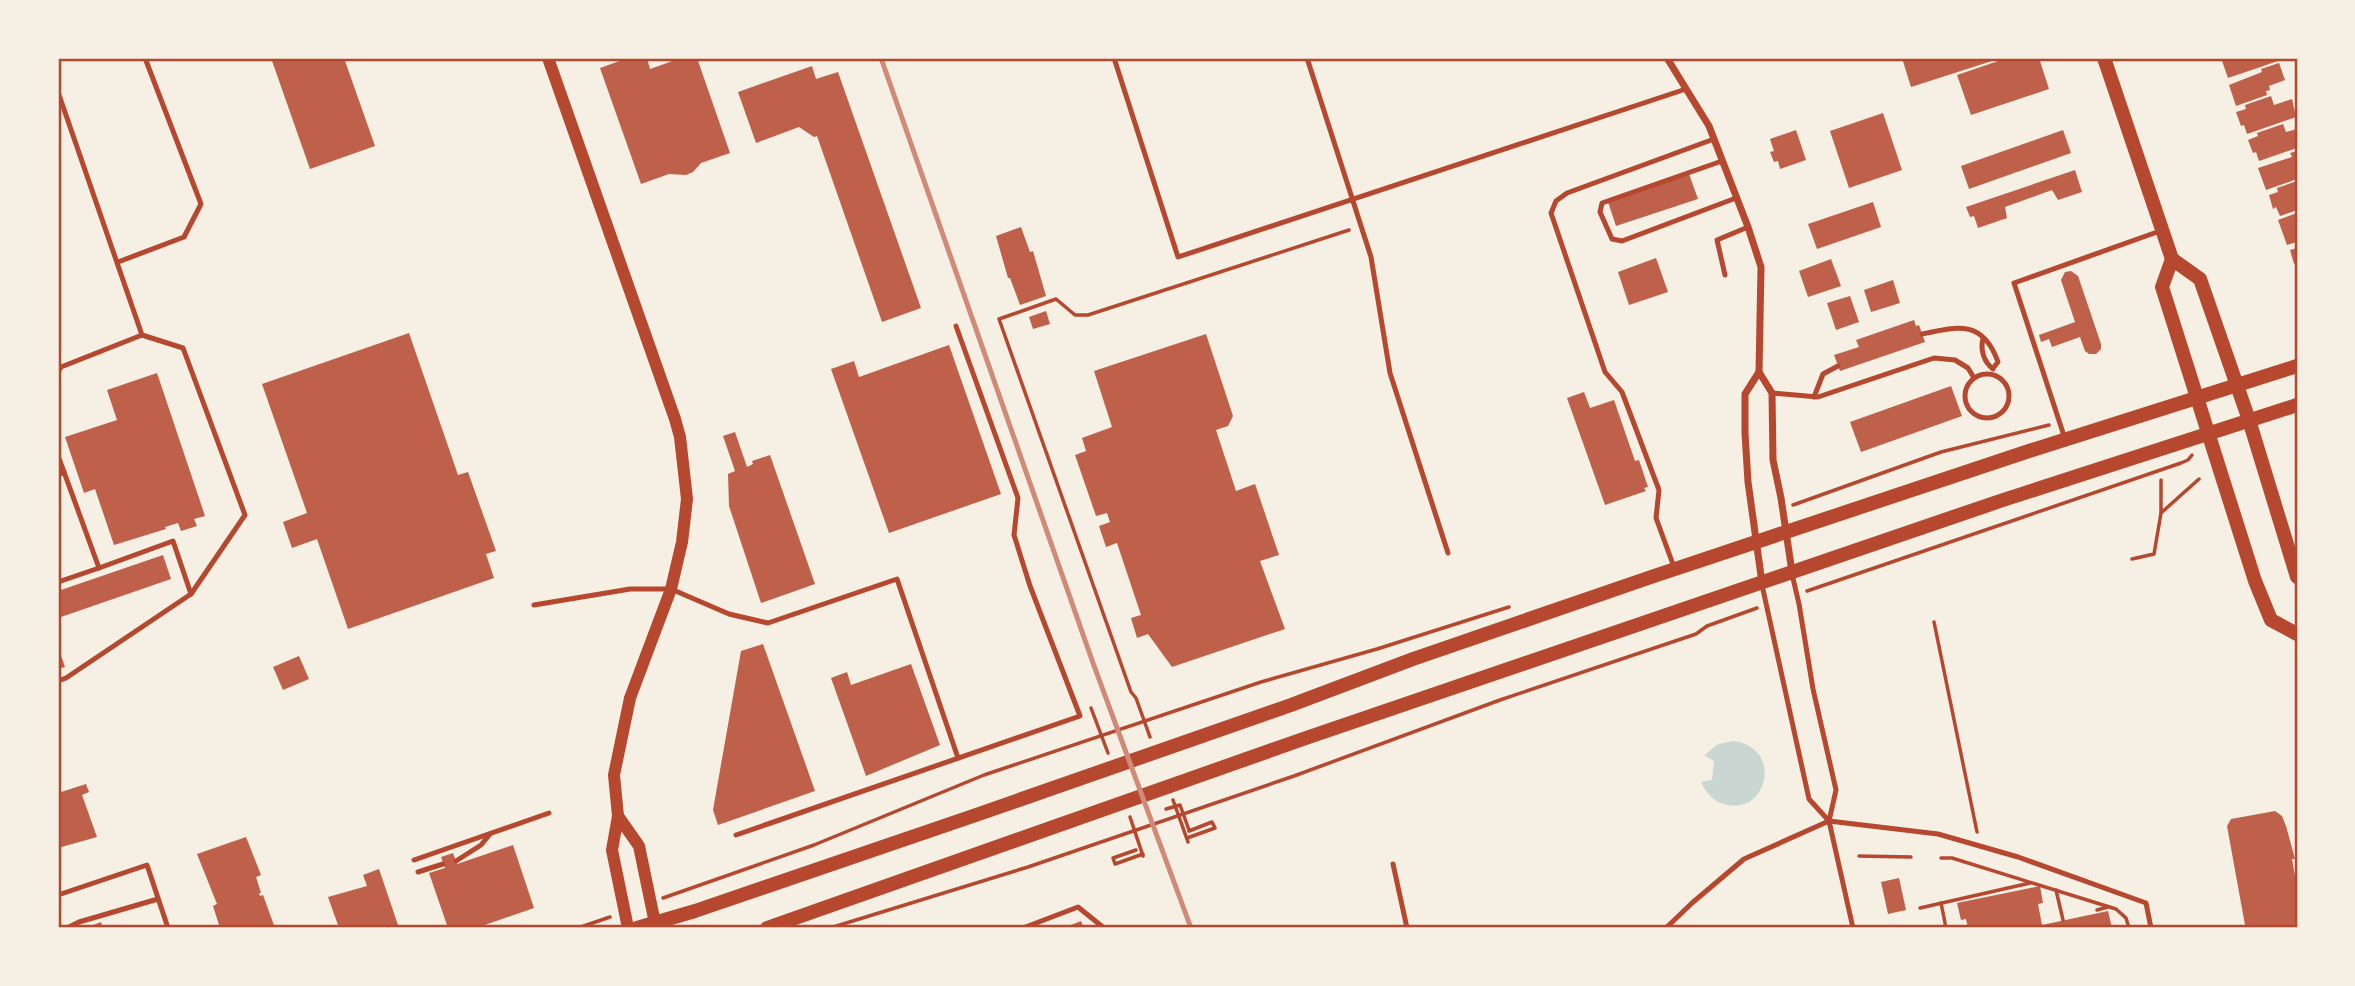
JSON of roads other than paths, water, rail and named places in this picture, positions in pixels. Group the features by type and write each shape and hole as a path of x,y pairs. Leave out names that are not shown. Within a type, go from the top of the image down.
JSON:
{"main road":[{"path":"2104,58 2172,259 2162,287 2255,581 2271,620 2297,634"},
{"path":"2172,259 2200,279 2249,420 2297,577"},
{"path":"637,928 655,925 974,816 1291,705 1413,659 1675,569 2065,439 2297,366"},
{"path":"767,928 1306,738 2013,497 2297,405"}],"street":[{"path":"548,58 680,437 687,499 682,542 671,589 630,698 614,775 618,816 612,850 628,928"},
{"path":"1667,58 1709,126 1761,267 1759,372 1745,394 1745,433 1748,482 1762,584"},
{"path":"1759,372 1772,393 1773,460 1792,574"},
{"path":"618,816 639,846 655,925"}],"lane":[{"path":"118,262 184,237 201,204 145,58"},
{"path":"1114,58 1178,257 1686,89"},
{"path":"1307,58 1371,257 1390,373 1448,553"},
{"path":"58,92 142,335"},
{"path":"1675,569 1656,518 1659,490 1622,392 1605,372 1550,213 1556,201 1567,193 1714,139"},
{"path":"1722,161 1602,203 1600,212 1612,239 1622,241 1736,198"},
{"path":"1724,275 1717,240 1748,227"},
{"path":"2065,439 2014,283 2163,229"},
{"path":"736,835 1080,716 1014,535 1018,498 956,326"},
{"path":"1923,334 1955,326 1969,329 1991,342 1998,362 1993,368"},
{"path":"58,360 59,370 142,335 183,348 245,514 191,594 58,681"},
{"path":"1983,339 1981,346 1987,365 1993,368 1995,375 2006,385 2009,399 2003,412 1990,418 1976,415 1966,404 1966,390 1974,378 1995,375"},
{"path":"1772,393 1814,397 1934,358 1955,360 1968,368 1974,378"},
{"path":"1814,397 1823,374 1838,366"},
{"path":"58,456 61,473 99,568"},
{"path":"58,582 173,541 191,594"},
{"path":"1792,574 1813,689 1836,790 1829,821 1853,928"},
{"path":"534,605 630,589 671,589 729,614 768,624 897,579 958,758"},
{"path":"1762,584 1809,799 1829,821"},
{"path":"414,860 549,813"},
{"path":"1666,928 1744,859 1829,821 1938,834 1980,846 2146,903 2151,928"},
{"path":"456,860 481,845 490,834"},
{"path":"418,872 443,864"},
{"path":"1393,864 1407,928"},
{"path":"58,895 148,865 168,928"},
{"path":"67,928 158,899"},
{"path":"1023,928 1078,907 1104,928"}],"railway":[{"path":"881,58 1093,663 1191,928"}]}
